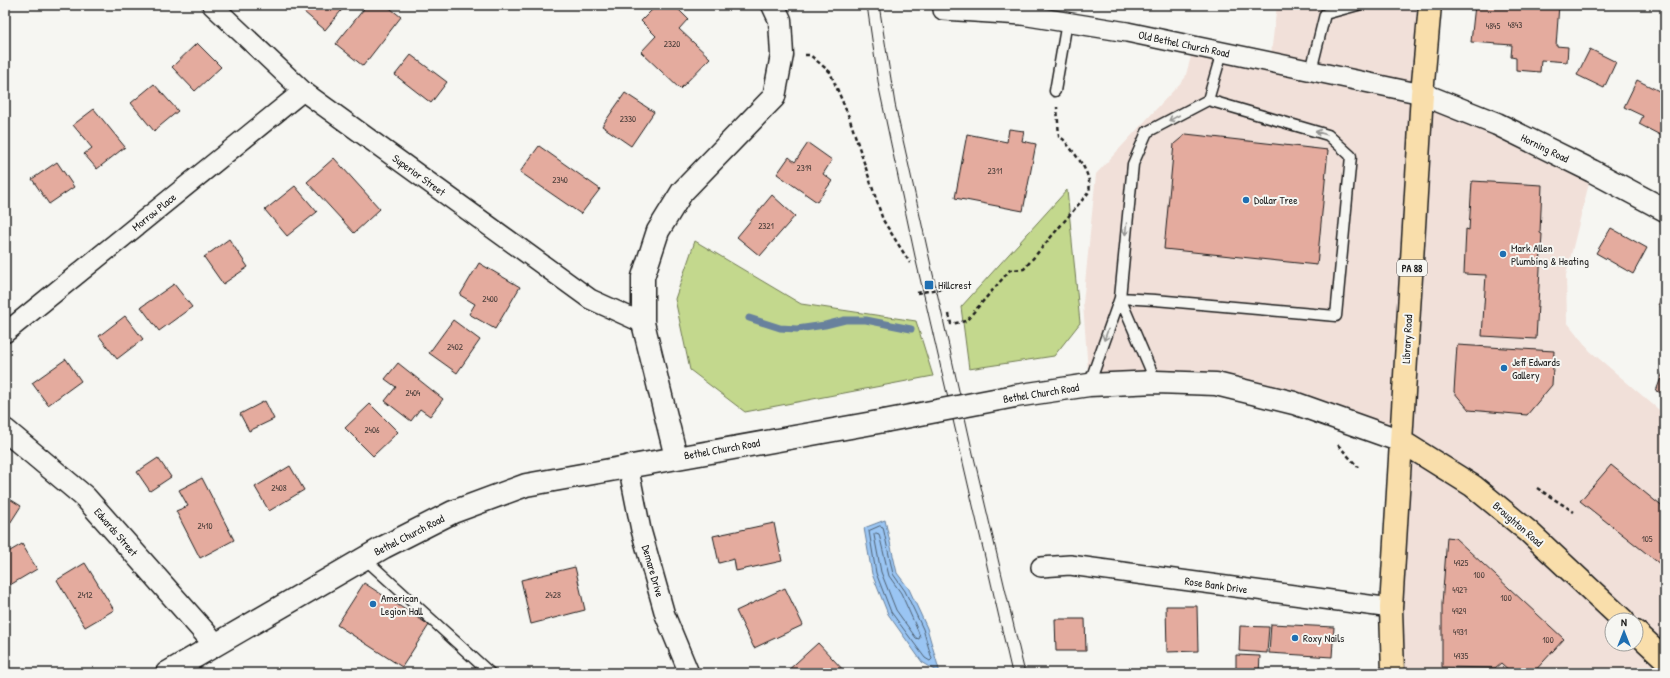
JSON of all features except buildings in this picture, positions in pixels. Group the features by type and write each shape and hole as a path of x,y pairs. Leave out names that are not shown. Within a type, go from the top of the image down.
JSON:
{"main road":[{"name":"Library Road","path":"1393,673 1391,608 1422,94 1430,5"},
{"name":"Broughton Road","path":"1401,441 1473,486 1529,532 1614,612"},
{"path":"1644,639 1665,659"}],"street":[{"name":"Superior Street","path":"212,5 303,90 590,299 643,322"},
{"path":"773,5 780,20 782,55"},
{"name":"Old Bethel Church Road","path":"943,8 1022,14 1127,32 1422,94"},
{"name":"Bethel Church Road","path":"676,457 643,322 643,277 658,231 682,192 774,97 782,55"},
{"name":"Morrow Place","path":"5,333 303,90"},
{"name":"Horning Road","path":"1422,94 1497,124 1592,171 1665,210"},
{"name":"Bethel Church Road","path":"167,673 364,558 453,512 526,485 1016,396 1089,385 1156,382 1216,384 1294,403 1401,441"},
{"name":"Edwards Street","path":"5,430 85,496 215,644"},
{"name":"Demare Drive","path":"628,466 641,530 665,615 689,673"},
{"name":"Rose Bank Drive","path":"1041,567 1070,565 1391,608"}],"lane":[{"path":"1311,71 1325,14 1358,5"},
{"path":"1055,90 1067,22"},
{"path":"1208,100 1222,52"},
{"path":"1089,385 1120,298 1133,164 1147,132 1208,100 1328,135 1351,156 1336,316 1120,298"},
{"path":"1120,298 1156,382"},
{"path":"364,558 490,673"}],"path":[{"path":"782,55 810,55 830,72 849,118 883,220 910,263"},
{"path":"949,314 951,324 966,321 1010,270 1024,269 1089,192 1091,184 1082,164 1063,139 1059,138 1055,90"},
{"path":"917,293 943,288"},
{"path":"1338,446 1358,467"},
{"path":"1537,488 1574,512"}],"shaded area":[{"path":"1277,5 1430,5 1422,94 1592,171 1566,275 1567,322 1590,351 1665,415 1665,673 1393,673 1401,441 1216,384 1089,385 1083,303 1096,174 1185,78 1194,46 1270,62"}],"green space":[{"path":"1067,190 1080,323 1054,356 969,369 961,307"},
{"path":"695,241 801,304 916,321 933,376 745,412 690,370 675,299"}],"water":[{"path":"885,520 897,573 909,589 927,628 940,673 922,662 888,614 872,574 864,528"}],"waterway":[{"path":"749,318 780,328 797,329 825,325 845,320 866,320 911,329"}],"tram line":[{"path":"867,5 879,88 916,261 1012,673"},
{"path":"879,5 895,104 972,449 1025,673"}],"place":[{"name":"Dollar Tree","path":"1246,200"},
{"name":"Mark Allen Plumbing & Heating","path":"1503,254"},
{"name":"Hillcrest","path":"929,285"},
{"name":"Jeff Edwards Gallery","path":"1504,368"},
{"name":"American Legion Hall","path":"373,604"},
{"name":"Roxy Nails","path":"1295,638"}]}
